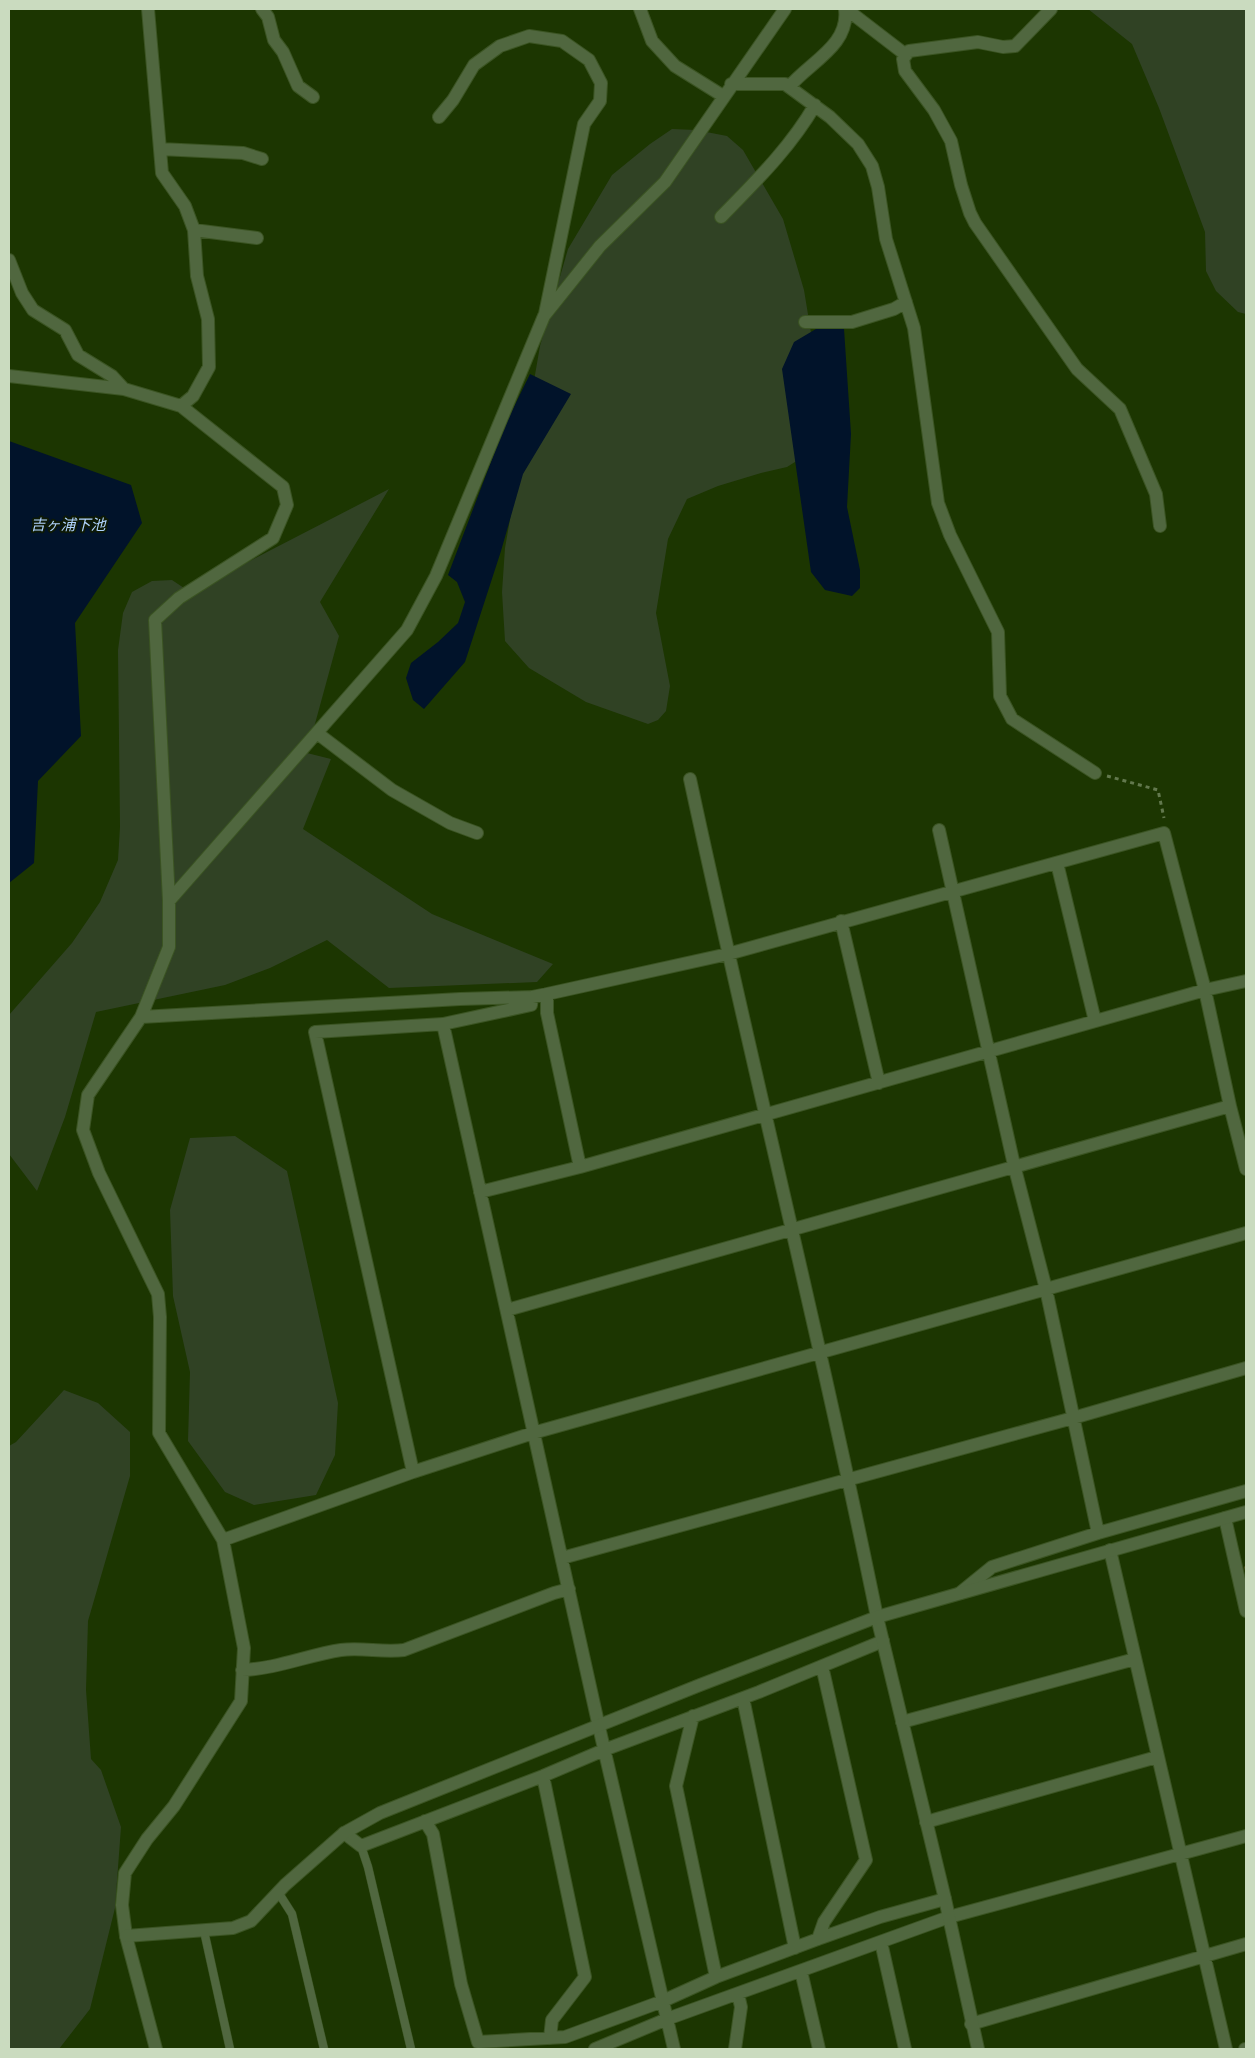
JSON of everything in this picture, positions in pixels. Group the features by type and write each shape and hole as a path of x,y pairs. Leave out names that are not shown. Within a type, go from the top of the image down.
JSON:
{"street":[{"path":"148,9 162,173 185,206 194,230 196,276 208,319 209,367 193,396 181,406"},
{"path":"262,9 268,17 274,40 283,52 298,86 313,97"},
{"path":"640,9 652,41 675,66 723,96"},
{"path":"544,316 600,246 665,182 731,84 785,9"},
{"path":"789,87 798,76 830,50 843,33 846,19 844,9"},
{"path":"849,9 906,56"},
{"path":"1051,9 1015,46 978,42 909,51 903,59 905,71 934,110 951,141 961,185 975,223 1077,369 1120,409 1156,494 1160,526"},
{"path":"170,901 407,630 436,576 544,316 584,124 600,101 601,83 589,60 562,41 529,36 500,46 474,65 454,100 439,117"},
{"path":"731,84 762,82 785,84 830,117 858,144 872,166 878,187 886,239 914,328 938,503 950,535 998,632 1000,696 1012,719 1095,773"},
{"path":"721,217 771,167 799,132 816,105"},
{"path":"160,149 243,153 262,159"},
{"path":"194,230 257,238"},
{"path":"9,260 22,293 33,310 65,330 78,355 112,376 124,389"},
{"path":"805,322 852,322 894,309 906,302"},
{"path":"9,376 124,389 181,406 283,487 287,505 273,538 179,598 155,620 170,901 169,947 141,1018 88,1095 83,1130 99,1173 158,1294 160,1317 159,1433 223,1540 244,1648 241,1700 174,1806 147,1839 125,1873 122,1905 126,1936 156,2049"},
{"path":"317,733 392,790 450,823 477,833"},
{"path":"690,779 728,954 821,1352 877,1617 945,1898 971,2024 978,2049"},
{"path":"939,830 1014,1165 1046,1289 1098,1534"},
{"path":"141,1018 460,999 532,997 728,954 841,921 1164,833 1205,990 1230,1106 1246,1169"},
{"path":"1057,863 1096,1021"},
{"path":"841,921 879,1083"},
{"path":"480,1192 580,1167 1205,990 1246,981"},
{"path":"547,994 546,1013 580,1167"},
{"path":"413,1472 315,1032 442,1024 530,1005 532,997"},
{"path":"442,1024 569,1589 598,1727 674,2049"},
{"path":"507,1310 1014,1165 1230,1106"},
{"path":"223,1540 413,1472 533,1433 1246,1233"},
{"path":"562,1558 1073,1418 1246,1368"},
{"path":"960,1594 992,1568 1098,1534 1246,1491"},
{"path":"126,1936 233,1928 251,1921 278,1892 344,1833 380,1813 700,1685 877,1617 1246,1512"},
{"path":"1225,1518 1246,1611"},
{"path":"1110,1550 1226,2049"},
{"path":"242,1670 259,1670 343,1650 388,1652 404,1650 545,1596 569,1589"},
{"path":"344,1833 361,1846 604,1750 743,1698 883,1641"},
{"path":"902,1722 1135,1659"},
{"path":"818,1939 824,1922 866,1860 822,1666"},
{"path":"743,1698 796,1948"},
{"path":"693,1716 676,1786 716,1977"},
{"path":"926,1822 1157,1757"},
{"path":"542,1776 585,1977 552,2020 550,2038"},
{"path":"425,1821 433,1834 461,1984 478,2042 565,2037 663,2001 716,1977 818,1939 880,1917 945,1898"},
{"path":"595,2049 613,2046 667,2019 949,1917 1180,1856 1246,1836"},
{"path":"880,1942 905,2049"},
{"path":"971,2024 1246,1944"},
{"path":"801,1971 819,2049"},
{"path":"735,2049 741,2007 738,1994"}],"lane":[{"path":"361,1846 368,1866 411,2049"},
{"path":"278,1892 292,1914 324,2049"},
{"path":"204,1931 230,2049"}],"path":[{"path":"1095,773 1158,790 1165,823 1164,833"}],"green space":[{"path":"1088,9 1246,9 1246,314 1238,312 1216,291 1206,271 1205,232 1159,108 1132,44"},
{"path":"672,129 696,130 727,136 743,150 783,219 804,290 814,351 814,450 787,467 718,486 687,499 668,539 656,613 670,686 666,711 658,720 648,724 586,702 529,668 505,641 502,592 505,548 540,346 568,249 612,175"},
{"path":"389,489 320,602 339,636 307,753 331,759 303,829 432,914 553,964 537,982 389,988 327,940 270,968 225,985 96,1012 65,1117 37,1191 9,1154 9,1015 72,943 100,902 118,860 120,827 118,650 123,613 132,592 152,581 172,580 190,592"},
{"path":"235,1136 287,1171 338,1403 335,1455 316,1495 254,1505 225,1492 188,1441 190,1372 173,1296 170,1210 190,1138"},
{"path":"64,1390 98,1403 130,1432 130,1476 88,1621 86,1690 91,1759 101,1770 121,1827 115,1908 90,2009 59,2049 9,2049 9,1446 16,1442"}],"water":[{"path":"816,329 844,329 851,434 847,507 860,570 860,588 852,596 825,590 811,572 782,369 794,342"},
{"path":"530,374 571,394 523,474 501,551 465,662 424,709 413,700 406,678 411,663 438,642 458,623 465,602 457,582 448,575 505,425"},
{"name":"吉ヶ浦下池","path":"9,441 131,485 142,523 75,623 81,736 38,781 34,863 9,883"}]}
